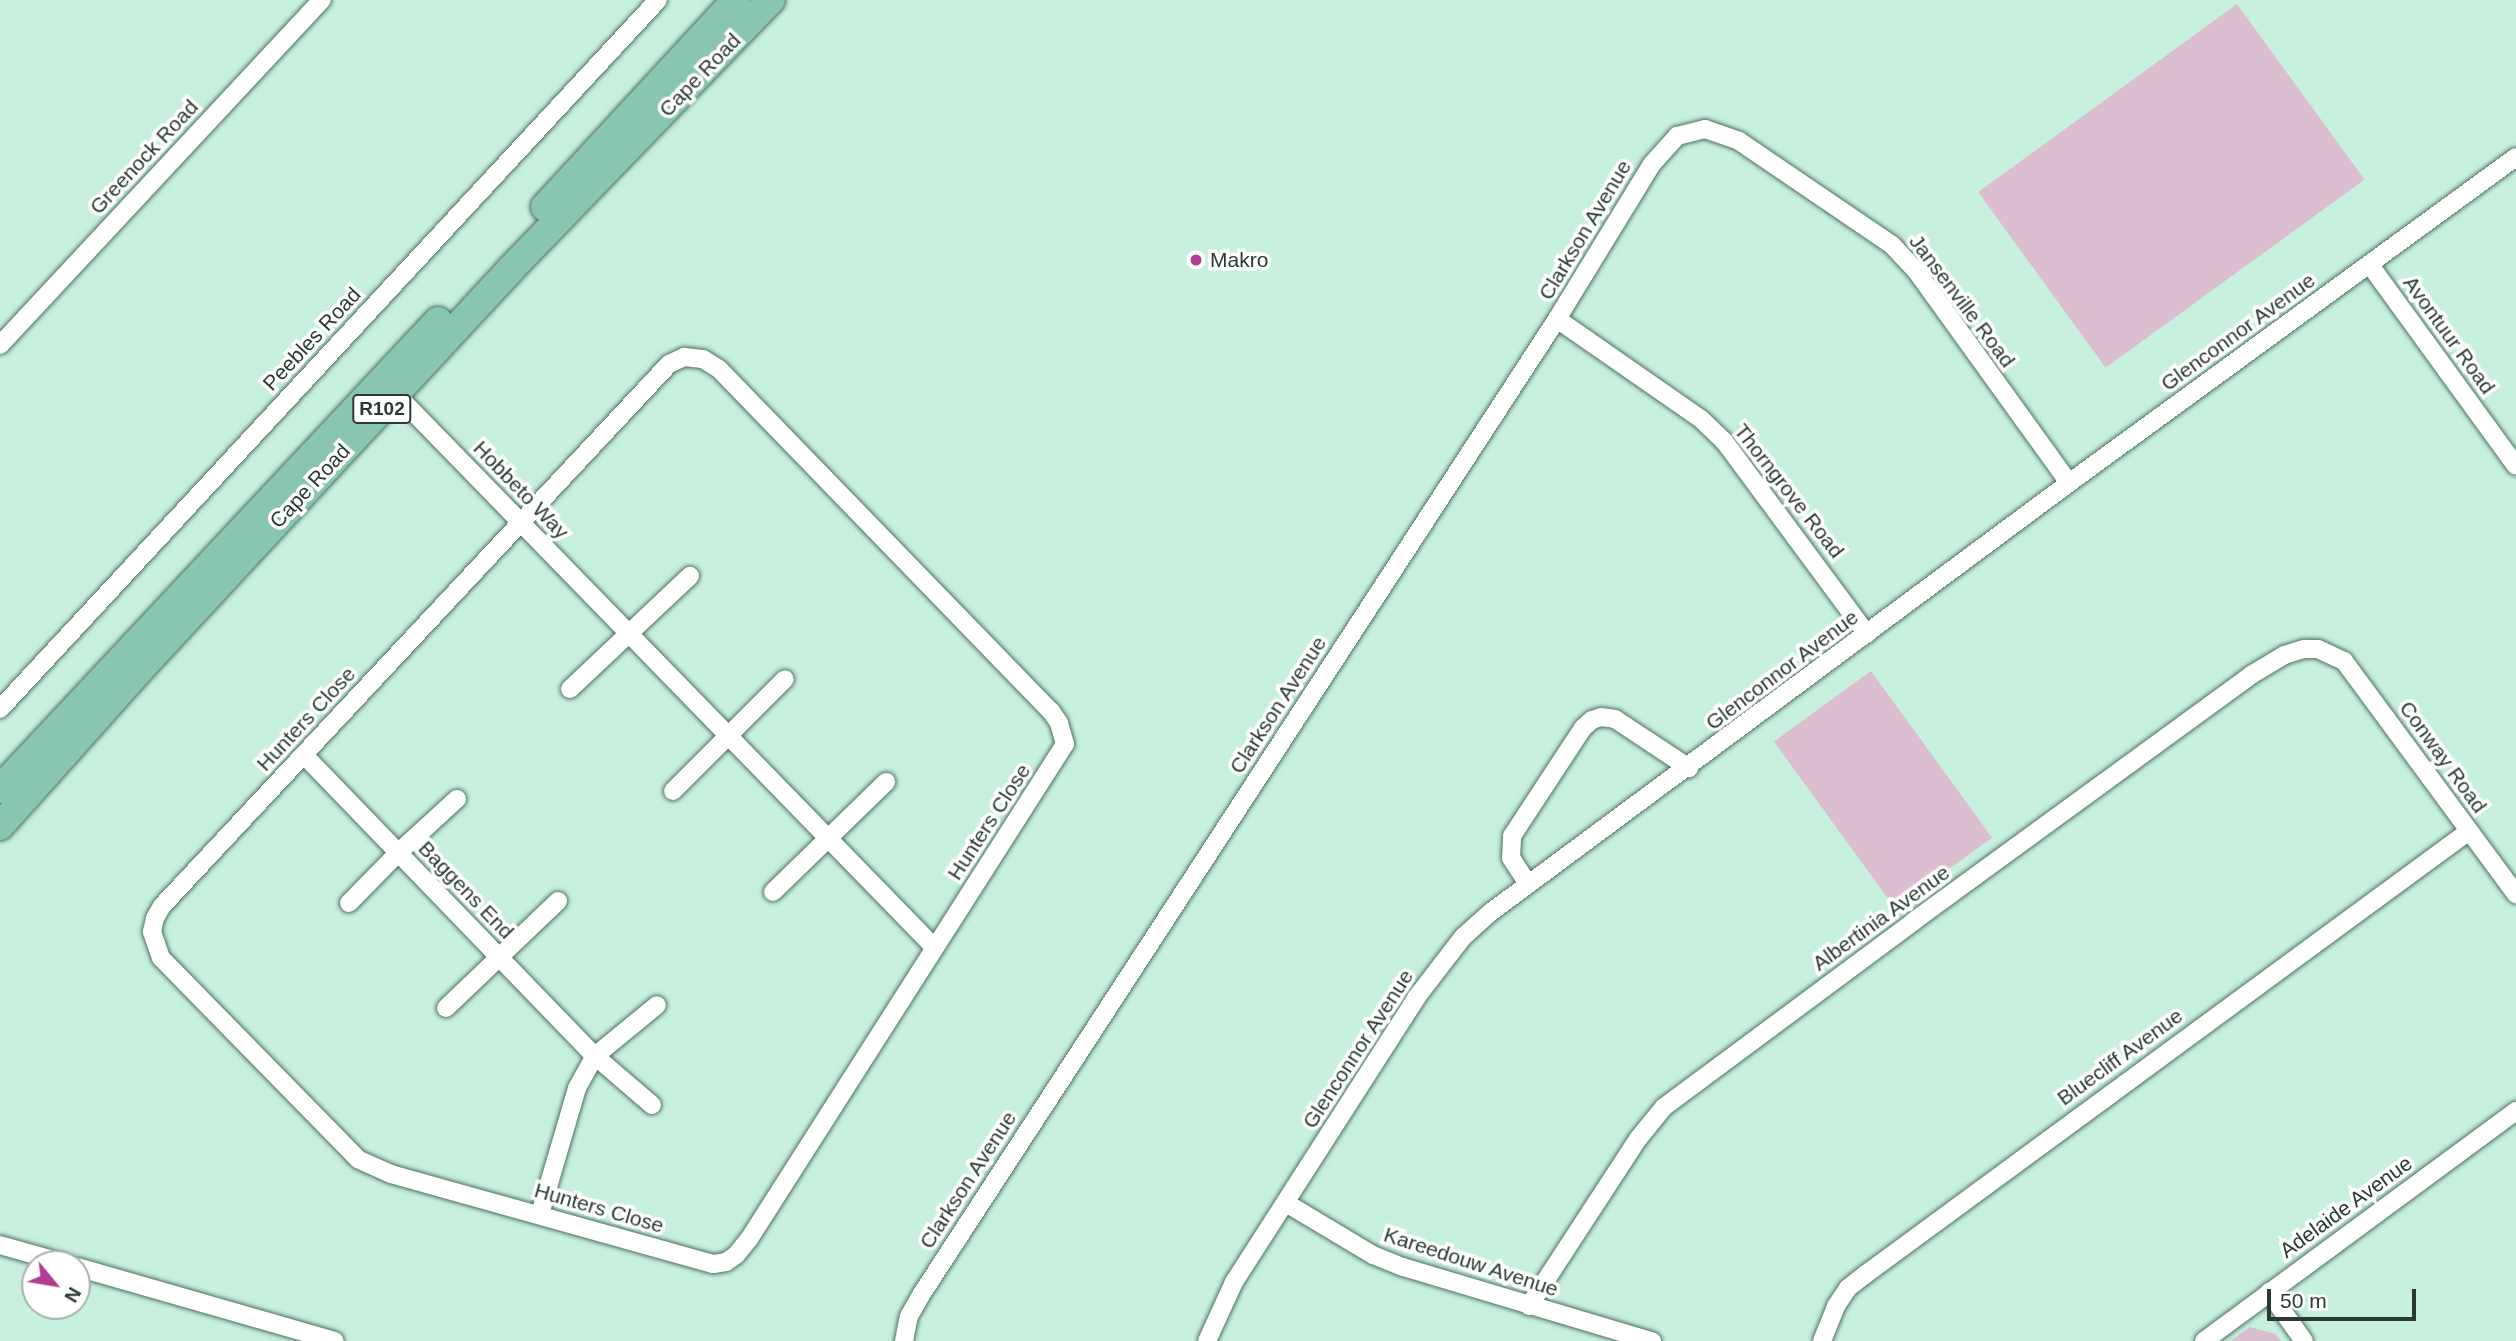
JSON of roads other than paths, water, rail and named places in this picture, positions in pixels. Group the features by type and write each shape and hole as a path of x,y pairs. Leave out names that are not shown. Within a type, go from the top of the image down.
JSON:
{"main road":[{"name":"Cape Road","path":"0,826 507,249 736,0"},
{"name":"Cape Road","path":"0,789 389,386 511,269 771,0"}],"street":[{"name":"Greenock Road","path":"0,345 322,0"},
{"name":"Peebles Road","path":"0,709 658,0"},
{"name":"Clarkson Avenue","path":"904,1341 909,1317 921,1295 1558,319 1664,147 1677,136 1693,130 1719,132"},
{"name":"Jansenville Road","path":"1719,132 1767,158 1892,245 1917,272 2069,483"},
{"name":"Glenconnor Avenue","path":"1207,1341 1234,1282 1439,965 1482,920 2069,483 2516,157"},
{"name":"Avontuur Road","path":"2371,265 2516,466"},
{"name":"Thorngrove Road","path":"1558,319 1701,419 1724,440 1867,634"},
{"name":"Hunters Close","path":"684,357 695,357 711,363 1051,711 1063,734 1065,744 1060,755 736,1255 726,1262 701,1262 540,1214 391,1174 358,1159 170,968 154,945 152,932 155,918 162,906 520,522 669,364 684,357"},
{"name":"Hobbeto Way","path":"389,386 934,947"},
{"path":"570,689 690,576"},
{"name":"Albertinia Avenue","path":"1530,1306 1638,1139 1664,1107 2251,675 2284,655 2304,649 2329,652"},
{"name":"Conway Road","path":"2329,652 2354,671 2516,894"},
{"path":"673,791 785,679"},
{"path":"1528,884 1511,858 1513,835 1583,728 1592,720 1601,717 1615,719 1689,768"},
{"name":"Baggens End","path":"304,755 596,1056 652,1105"},
{"path":"773,892 886,782"},
{"path":"349,903 457,799"},
{"name":"Bluecliff Avenue","path":"1822,1341 1836,1306 1848,1289 1866,1274 2469,831"},
{"path":"446,1008 558,901"},
{"path":"540,1214 577,1088 596,1056 657,1005"},
{"name":"Adelaide Avenue","path":"2204,1341 2516,1111"},
{"name":"Kareedouw Avenue","path":"1286,1203 1373,1255 1403,1267 1652,1341"},
{"path":"0,1245 21,1251"},
{"path":"91,1271 335,1341"},
{"path":"2269,1292 2304,1341"}],"place":[{"name":"Makro","path":"1196,260"}]}
